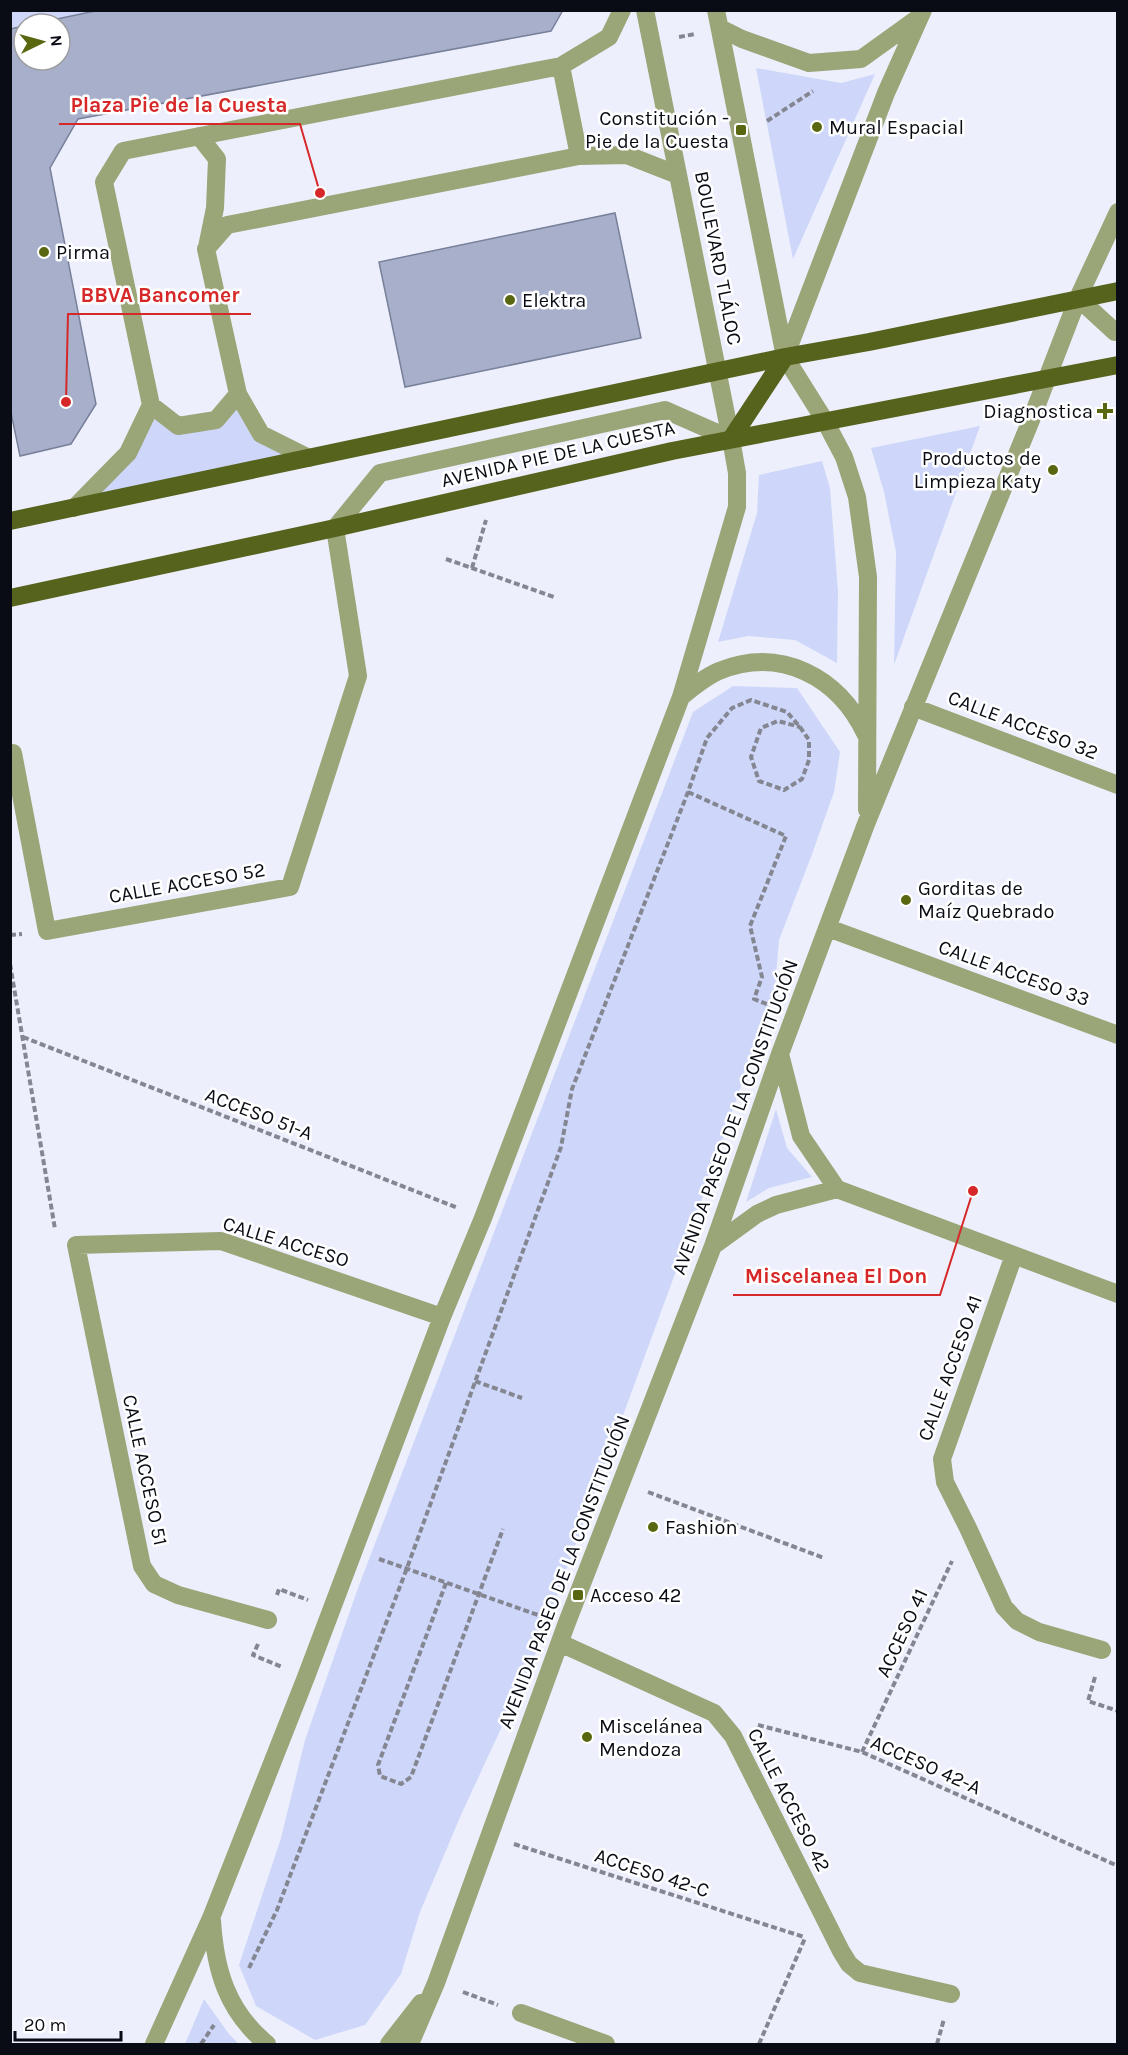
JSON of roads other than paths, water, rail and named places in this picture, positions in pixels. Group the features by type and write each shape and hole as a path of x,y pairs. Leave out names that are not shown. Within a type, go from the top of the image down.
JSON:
{"main road":[{"path":"10,521 785,357 1118,291"},
{"path":"731,439 785,357"},
{"name":"AVENIDA PIE DE LA CUESTA","path":"10,598 731,439 1118,365"}],"street":[{"path":"74,508 128,453 151,405 104,182 123,151 561,66 609,38 622,10"},
{"name":"BOULEVARD TLÁLOC","path":"645,10 731,439"},
{"path":"718,19 742,39 809,63 861,59 921,14"},
{"path":"785,357 886,93 921,14"},
{"path":"718,19 785,357 825,421 844,457 857,497 868,578 866,824"},
{"path":"561,66 579,156"},
{"path":"199,136 217,159 215,208 206,249 238,394 261,434 309,458"},
{"path":"206,249 227,225 579,156 627,155 678,175"},
{"name":"AVENIDA PASEO DE LA CONSTITUCIÓN","path":"410,2044 436,1983 491,1836 566,1625 713,1246 780,1054 866,824 1078,298 1118,212"},
{"path":"1078,298 1115,332 1118,332"},
{"path":"151,405 178,426 216,420 238,394"},
{"path":"154,2044 211,1918 306,1677 681,697 737,507 736,473 731,439 665,410 380,473 335,528"},
{"name":"CALLE ACCESO 52","path":"13,753 47,931 290,886 358,676 335,528"},
{"path":"681,697 698,683 717,672 749,663 782,664 803,670 825,682 843,697 858,717 868,739"},
{"name":"CALLE ACCESO 32","path":"913,707 1118,784"},
{"name":"CALLE ACCESO 33","path":"828,928 1118,1035"},
{"path":"780,1054 801,1136 837,1189"},
{"path":"713,1246 757,1214 776,1205 837,1189 1118,1294"},
{"name":"CALLE ACCESO","path":"76,1245 221,1241 442,1317"},
{"name":"CALLE ACCESO 51","path":"76,1245 142,1566 154,1584 178,1594 268,1620"},
{"name":"CALLE ACCESO 41","path":"1014,1255 942,1459 945,1482 1004,1607 1017,1621 1039,1632 1102,1650"},
{"name":"CALLE ACCESO 42","path":"560,1643 714,1713 733,1736 849,1964 860,1972 951,1994"},
{"path":"211,1918 213,1945 230,2000 243,2022 267,2044"},
{"path":"389,2044 436,1983"},
{"path":"521,2013 606,2044"}],"place":[{"name":"Mural Espacial","path":"817,127"},
{"name":"Constitución - Pie de la Cuesta","path":"741,130"},
{"name":"Plaza Pie de la Cuesta","path":"320,193"},
{"name":"Pirma","path":"44,252"},
{"name":"Elektra","path":"510,300"},
{"name":"BBVA Bancomer","path":"66,402"},
{"name":"Diagnostica","path":"1105,411"},
{"name":"Productos de Limpieza Katy","path":"1053,470"},
{"name":"Gorditas de Maíz Quebrado","path":"906,900"},
{"name":"Miscelanea El Don","path":"973,1191"},
{"name":"Fashion","path":"653,1527"},
{"name":"Acceso 42","path":"578,1595"},
{"name":"Miscelánea Mendoza","path":"587,1737"}]}
